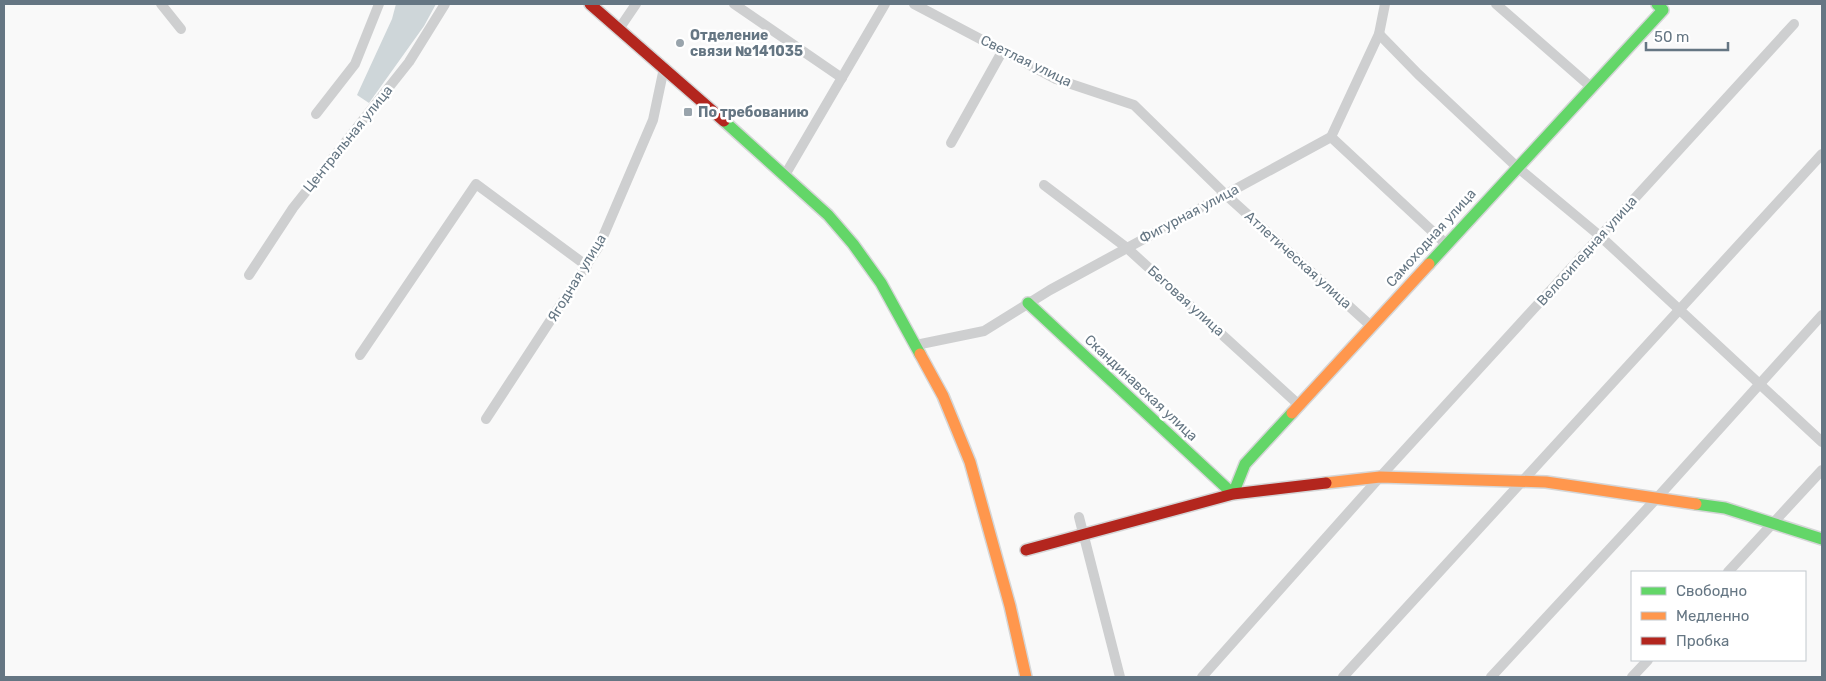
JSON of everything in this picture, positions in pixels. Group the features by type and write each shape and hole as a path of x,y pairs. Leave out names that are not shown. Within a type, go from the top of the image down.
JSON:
{"street":[{"path":"161,4 181,29"},
{"path":"316,114 355,64 379,4"},
{"name":"Центральная улица","path":"249,275 293,208 410,62 446,4"},
{"path":"590,4 828,215 853,244 881,283 943,396 970,462 1010,606 1026,677"},
{"path":"619,29 636,4"},
{"path":"734,4 842,78"},
{"path":"785,175 885,4"},
{"name":"Светлая улица","path":"914,4 1056,79 1134,105 1226,195"},
{"path":"1385,4 1378,34 1331,137 1446,244"},
{"path":"1496,4 1591,87"},
{"name":"Самоходная улица","path":"1233,494 1245,464 1591,87 1660,7"},
{"name":"Велосипедная улица","path":"1202,677 1380,478 1794,24"},
{"path":"1378,34 1517,167 1600,236 1822,442"},
{"path":"951,143 1003,50"},
{"name":"Ягодная улица","path":"486,419 599,246 653,120 664,68"},
{"name":"Фигурная улица","path":"916,345 984,331 1028,303 1331,137"},
{"path":"1343,677 1822,154"},
{"path":"360,355 476,184 587,266"},
{"name":"Беговая улица","path":"1044,185 1127,248 1299,405"},
{"name":"Атлетическая улица","path":"1226,195 1371,326"},
{"name":"Скандинавская улица","path":"1028,303 1233,494"},
{"path":"1491,677 1657,498 1822,315"},
{"path":"1729,571 1822,470"},
{"path":"1026,550 1233,494 1380,478 1546,482 1724,508 1822,539"},
{"path":"1079,517 1120,677"},
{"path":"1632,677 1647,661"}],"shaded area":[{"path":"396,4 436,4 424,26 369,103 357,95 392,19"}],"traffic: fast":[{"path":"1429,264 1663,10 1657,4"},
{"path":"724,121 828,215 853,244 881,283 920,354"},
{"path":"1028,303 1233,494 1245,464 1292,413"},
{"path":"1696,504 1725,508 1822,539"}],"traffic: slow":[{"path":"1292,413 1429,264"},
{"path":"920,354 943,396 970,462 1010,606 1026,677"},
{"path":"1326,483 1380,477 1546,482 1696,504"}],"traffic: jam":[{"path":"590,4 724,121"},
{"path":"1026,550 1233,494 1326,483"}],"place":[{"name":"Отделение связи №141035","path":"680,43"},
{"name":"По требованию","path":"688,112"}]}
